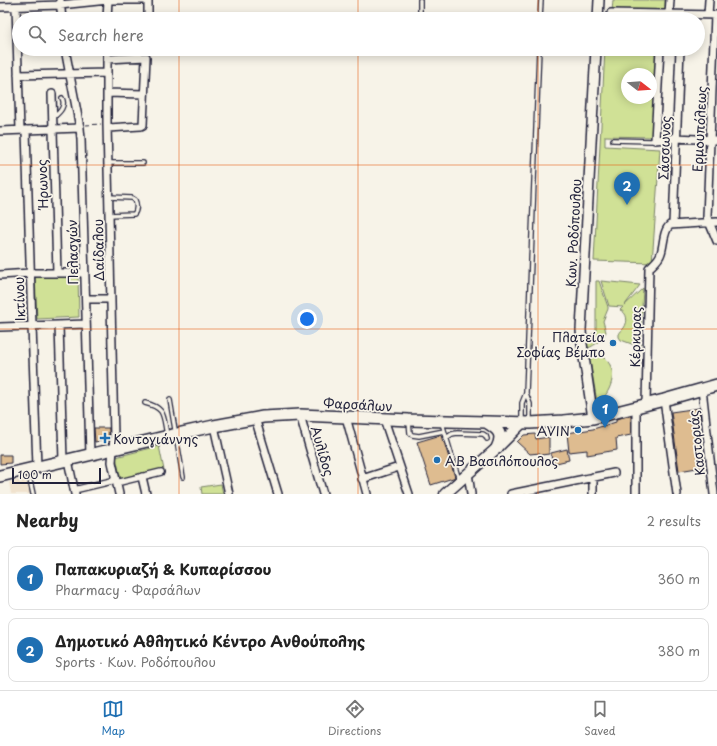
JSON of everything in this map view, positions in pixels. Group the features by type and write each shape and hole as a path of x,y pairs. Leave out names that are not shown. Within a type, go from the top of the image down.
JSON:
{"main road":[{"name":"Φαρσάλων","path":"0,476 172,435 256,418 300,415 346,416 409,420 443,426 485,422 526,423 564,421 593,418 717,385"},
{"path":"485,422 492,425 499,432 501,438 497,448"},
{"path":"445,494 526,423"}],"street":[{"path":"107,12 108,0"},
{"path":"0,7 16,7 60,2 148,0 148,12"},
{"path":"598,12 599,0"},
{"path":"666,12 670,0"},
{"path":"708,15 709,0"},
{"path":"60,2 61,12"},
{"name":"Ικτίνου","path":"16,7 16,12"},
{"path":"705,15 716,15"},
{"name":"Ερμουπόλεως","path":"716,15 714,139 707,194 707,217 717,241"},
{"name":"Ικτίνου","path":"18,56 32,326 33,468"},
{"name":"Πελασγών","path":"67,56 80,127 90,455"},
{"name":"Κων. Ροδόπουλου","path":"593,418 581,330 596,56"},
{"path":"660,56 655,140 676,138 714,139"},
{"name":"Σάσσωνος","path":"673,224 680,56"},
{"path":"107,59 146,57 144,123 141,126 108,126"},
{"name":"Δαίδαλου","path":"107,59 112,462 119,494"},
{"path":"18,76 70,73 107,73"},
{"path":"107,92 144,94"},
{"name":"Ήρωνος","path":"52,94 57,273"},
{"path":"0,130 80,127"},
{"path":"673,224 717,222"},
{"name":"Κέρκυρας","path":"636,494 649,270 660,256 667,228 673,224"},
{"path":"0,275 85,273"},
{"path":"86,299 111,299"},
{"path":"0,327 86,324"},
{"path":"59,325 65,461 75,492 116,481 161,472"},
{"name":"Καστοριάς","path":"702,389 714,494"},
{"path":"664,400 677,494"},
{"name":"Αυλίδος","path":"300,415 323,494"},
{"path":"346,416 367,494"},
{"path":"256,418 278,494"},
{"path":"384,419 410,494"},
{"path":"214,426 229,494"},
{"path":"709,451 717,450"},
{"path":"362,479 400,467"},
{"path":"468,473 471,494"},
{"path":"511,494 614,473"},
{"path":"142,477 146,494"},
{"path":"593,477 593,494"}],"lane":[{"path":"420,0 420,12"},
{"path":"540,12 541,0"},
{"path":"526,423 522,403 526,394 539,56"},
{"path":"53,117 63,107 64,103 62,98"},
{"path":"613,140 655,140"},
{"path":"108,164 142,163"},
{"path":"109,197 132,198 136,200 136,211 134,214 109,215"},
{"path":"526,394 530,404 526,423"},
{"path":"170,400 172,435"},
{"path":"144,403 154,405 162,411 172,435 183,477"},
{"path":"409,420 409,431 412,435 418,436 443,426 460,481"},
{"path":"446,438 454,433 460,433 484,434 486,439"},
{"path":"33,468 33,494"}],"path":[{"path":"80,127 108,126"}],"shaded area":[{"path":"28,478 32,494 11,494 9,482"}],"green space":[{"path":"613,0 665,0 665,12 612,11"},
{"path":"605,56 656,56 655,68 621,68 621,104 654,104 652,137 605,136 605,146 660,149 652,263 594,261"},
{"path":"78,275 79,317 37,319 35,276"},
{"path":"596,281 599,281 608,307 603,321 606,332 598,342 588,348 586,336 596,333"},
{"path":"601,281 640,285 624,306 643,288 640,347 621,340 619,337 619,334 626,323 626,315 620,310 623,307 609,306"},
{"path":"592,353 604,358 611,366 612,371 609,389 604,397 597,402 589,354"},
{"path":"159,446 164,470 121,480 116,457"},
{"path":"221,484 223,494 202,494 201,487"}],"building":[{"path":"699,408 700,421 696,421 703,467 679,471 671,412"},
{"path":"631,416 631,435 616,438 617,450 587,455 587,450 569,452 567,433 593,429 616,422 616,419"},
{"path":"94,428 109,428 109,439 95,442"},
{"path":"535,434 536,439 549,437 549,454 530,454 517,442 524,435"},
{"name":"ΑΒ Βασιλόπουλος","path":"441,435 455,477 431,485 417,442"},
{"path":"567,449 569,460 552,464 551,453"},
{"path":"0,455 11,455 11,463 0,464"}],"place":[{"name":"Δημοτικό Αθλητικό Κέντρο Ανθούπολης","path":"627,205"},
{"name":"Πλατεία Σοφίας Βέμπο","path":"613,343"},
{"name":"Παπακυριαζή & Κυπαρίσσου","path":"605,428"},
{"name":"AVIN","path":"578,430"},
{"name":"Κοντογιάννης","path":"105,438"},
{"name":"ΑΒ Βασιλόπουλος","path":"437,460"}]}
